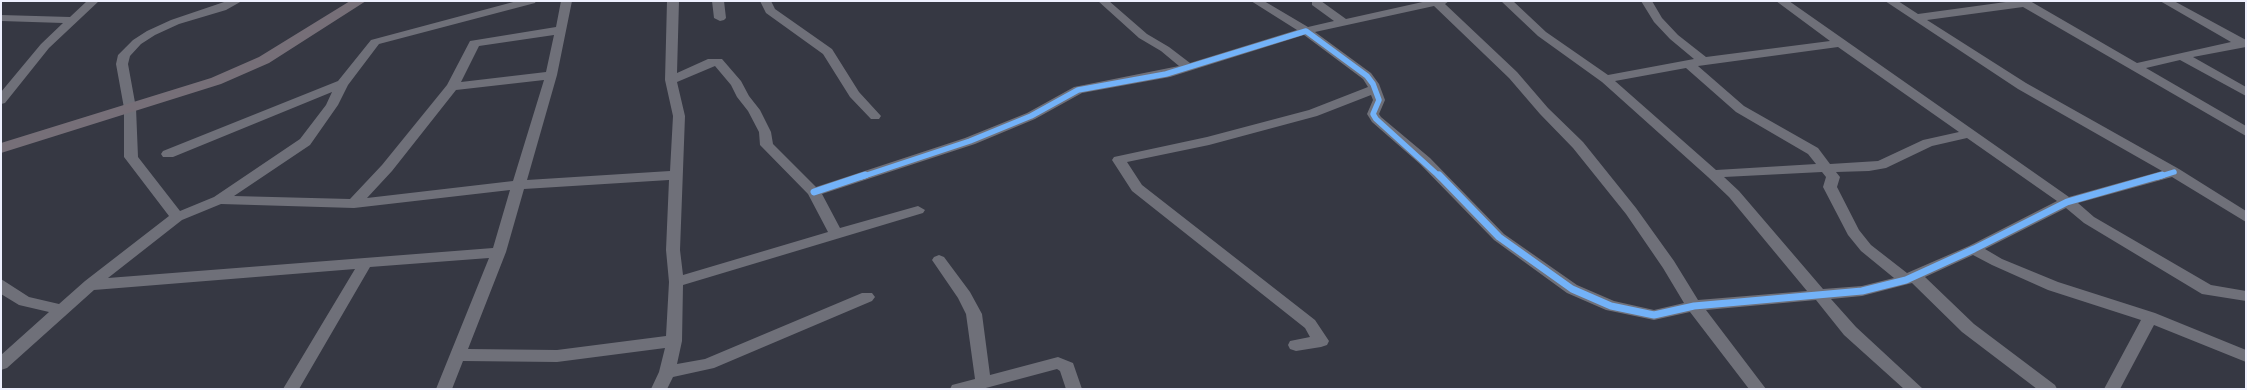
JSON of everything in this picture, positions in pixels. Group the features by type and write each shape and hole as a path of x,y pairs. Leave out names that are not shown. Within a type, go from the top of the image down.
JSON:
{"main road":[{"path":"1,148 216,81 241,71 264,60 345,6 360,1"}],"street":[{"path":"4,94 45,46 94,1"},
{"path":"177,217 131,157 130,108 122,64 124,55 137,42 169,25 222,8 237,1"},
{"path":"1,364 90,285 177,217 219,200 305,142 332,105 342,84 375,42 530,1"},
{"path":"444,389 456,355 499,252 551,75 568,1"},
{"path":"659,389 667,372 674,341 676,282 672,250 679,116 671,80 673,1"},
{"path":"718,1 720,18"},
{"path":"765,1 770,11 828,52 854,94 875,116"},
{"path":"1256,1 1306,31 1367,76 1373,84 1379,100 1373,114 1376,119 1425,161 1499,237 1572,289 1611,306 1654,315 1694,306 1862,291 1910,278 1974,249 2067,202 2174,172"},
{"path":"1506,1 1542,34 1606,79 1714,174 1734,194 1850,331 1915,389"},
{"path":"1646,1 1658,20 1674,37 1704,61"},
{"path":"1781,1 2090,220 2207,290 2246,296"},
{"path":"1890,1 2022,86 2174,172 2246,218"},
{"path":"2166,1 2244,44"},
{"path":"1103,2 1143,36 1165,49 1189,68"},
{"path":"1316,2 1344,24"},
{"path":"814,192 970,140 1031,116 1078,90 1189,68 1306,31 1441,2 1513,75 1578,146 1637,219 1669,265 1694,306 1758,389"},
{"path":"1916,18 2024,2 2246,132"},
{"path":"1,18 72,20"},
{"path":"354,204 387,168 452,87 461,73 474,43 561,30"},
{"path":"1606,79 1704,61 1840,43"},
{"path":"2135,67 2244,44"},
{"path":"2183,57 2246,92"},
{"path":"671,80 712,62 718,62 724,67 738,84 743,97 754,110 765,132 767,145 814,192 836,234"},
{"path":"1689,64 1740,109 1813,151 1833,177 1830,187 1853,232 1872,253 1910,278 1968,328 2048,389"},
{"path":"452,87 551,75"},
{"path":"168,154 342,84"},
{"path":"1296,345 1321,340 1310,324 1137,188 1118,160 1209,140 1313,113 1374,89"},
{"path":"1714,174 1869,167 1881,165 1928,143 1968,134"},
{"path":"219,200 354,204 518,185 675,175"},
{"path":"676,282 738,266 918,210"},
{"path":"1974,249 1996,262 2054,286 2150,317 2246,356"},
{"path":"90,285 499,252"},
{"path":"939,260 974,314 983,381"},
{"path":"291,389 365,264"},
{"path":"1,284 5,289 24,301 62,310"},
{"path":"667,372 708,364 867,296"},
{"path":"2113,388 2150,317"},
{"path":"456,355 557,356 674,341"},
{"path":"958,389 1058,363 1067,367 1074,389"}],"cycle path":[{"path":"814,192 970,141 1031,116 1078,90 1166,74 1306,31 1367,76 1373,84 1379,100 1373,114 1376,119 1425,161 1499,237 1572,289 1611,306 1654,315 1694,306 1862,291 1906,280 1974,249 2067,202 2174,172"}]}
